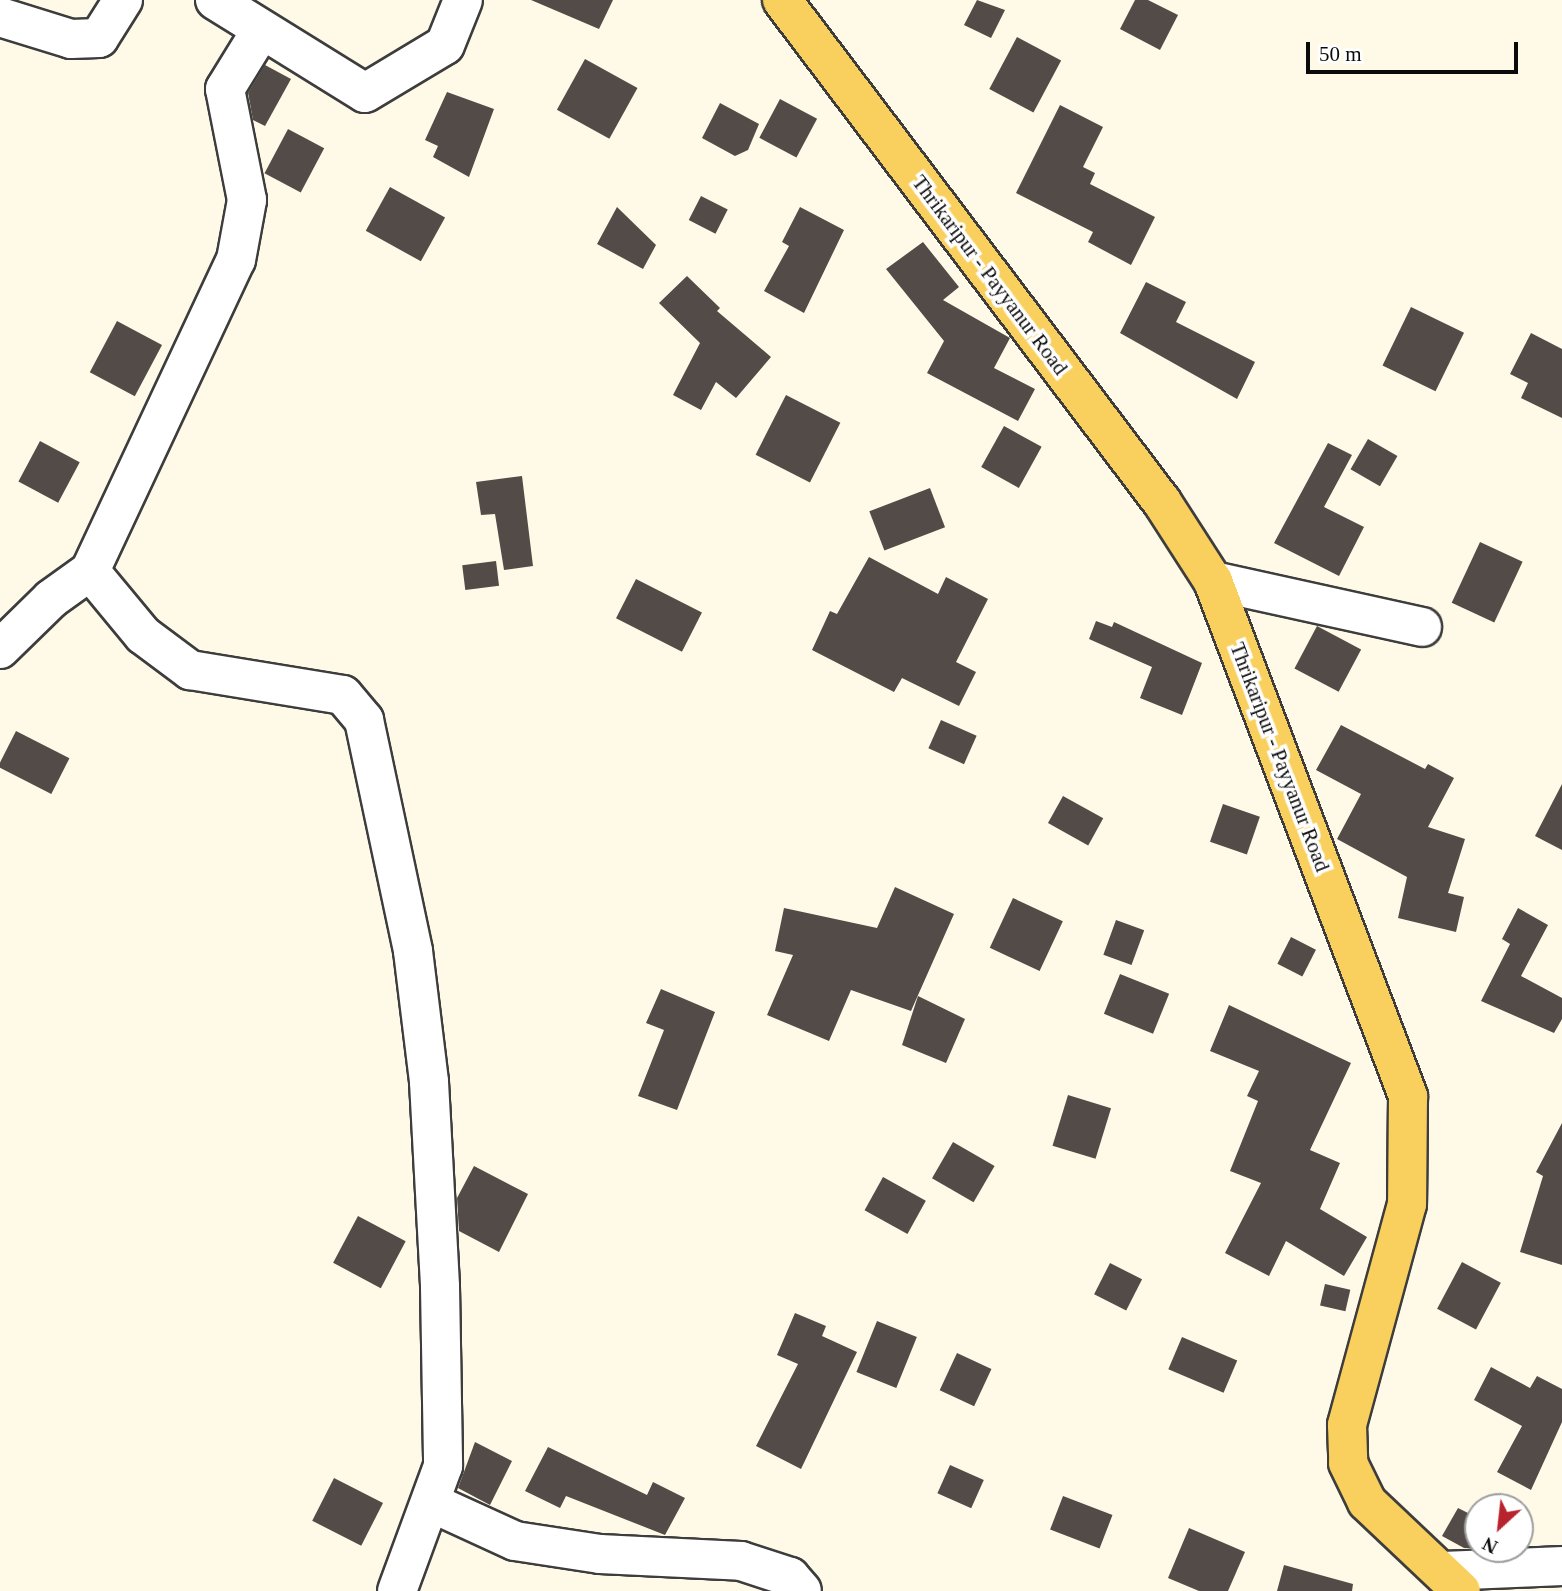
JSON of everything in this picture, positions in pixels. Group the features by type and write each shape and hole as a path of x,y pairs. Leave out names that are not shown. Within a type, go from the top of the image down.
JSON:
{"main road":[{"name":"Thrikaripur - Payyanur Road","path":"782,0 1162,502 1213,581 1408,1096 1407,1204 1347,1424 1348,1463 1367,1502 1399,1538 1452,1581"}],"street":[{"path":"0,17 71,39 99,38 123,0"},
{"path":"215,0 260,32 365,93 446,45 463,0"},
{"path":"0,649 51,599 90,571 236,260 247,200 225,89 260,32"},
{"path":"90,571 143,635 190,670 343,695 364,720 413,951 429,1082 443,1433 443,1466 432,1503 397,1591"},
{"path":"1213,581 1422,627"},
{"path":"432,1503 515,1541 600,1554 741,1561 790,1577 802,1591"},
{"path":"1452,1581 1562,1566"}],"building":[{"path":"531,0 613,0 599,29"},
{"path":"977,0 1005,10 991,38 964,25"},
{"path":"1135,0 1148,0 1178,15 1160,50 1120,29"},
{"path":"1017,37 1061,60 1033,113 989,89"},
{"path":"585,59 637,88 609,139 557,110"},
{"path":"265,65 291,79 265,126 253,120 248,93"},
{"path":"447,92 494,109 469,177 433,157 438,146 425,140"},
{"path":"780,99 817,119 796,158 759,138"},
{"path":"720,103 759,124 748,150 735,156 702,138"},
{"path":"1060,105 1103,127 1083,167 1095,173 1090,184 1155,217 1131,265 1088,242 1093,232 1016,193"},
{"path":"288,129 324,148 301,192 265,173"},
{"path":"390,187 445,218 421,261 366,231"},
{"path":"701,196 728,210 715,234 689,220"},
{"path":"617,207 656,245 643,269 597,244"},
{"path":"800,207 844,230 804,313 764,291 789,246 782,242"},
{"path":"923,242 959,287 943,300 1010,338 994,368 1035,389 1018,421 927,373 944,341 886,269"},
{"path":"687,276 720,308 717,311 771,357 736,398 716,382 701,410 673,395 700,343 659,303"},
{"path":"1146,282 1186,302 1176,322 1255,362 1237,399 1120,333"},
{"path":"1411,307 1464,333 1436,391 1383,365"},
{"path":"117,321 162,345 135,396 90,372"},
{"path":"1531,333 1562,349 1562,418 1521,398 1528,383 1510,374"},
{"path":"786,395 840,423 810,482 756,455"},
{"path":"1004,426 1042,447 1019,488 981,467"},
{"path":"1368,439 1397,456 1380,486 1350,469"},
{"path":"40,441 80,462 58,503 18,482"},
{"path":"1328,443 1352,455 1324,507 1364,527 1339,576 1274,543"},
{"path":"522,476 533,566 504,570 495,514 481,515 476,482"},
{"path":"930,488 945,527 884,551 869,511"},
{"path":"1480,542 1523,562 1494,623 1452,603"},
{"path":"869,557 938,594 946,577 988,599 956,662 976,672 959,706 902,678 894,692 812,650 830,611 837,614"},
{"path":"496,561 499,586 465,590 462,565"},
{"path":"636,579 702,613 682,652 616,618"},
{"path":"1096,621 1112,627 1114,622 1202,663 1182,715 1140,698 1152,667 1089,639"},
{"path":"1317,626 1361,649 1339,692 1294,668"},
{"path":"941,720 977,736 964,764 928,748"},
{"path":"1341,725 1425,769 1428,764 1454,778 1428,827 1465,839 1448,893 1464,897 1456,932 1398,918 1407,877 1337,839 1361,794 1316,770"},
{"path":"16,731 69,758 51,794 0,768 0,762"},
{"path":"1562,784 1562,850 1535,836"},
{"path":"1063,796 1103,818 1088,845 1048,823"},
{"path":"1223,804 1260,817 1247,855 1210,842"},
{"path":"895,887 954,914 911,1011 851,990 829,1041 767,1015 793,955 775,951 784,908 877,928"},
{"path":"1013,898 1063,921 1040,971 990,948"},
{"path":"1518,908 1548,925 1521,976 1562,998 1562,1019 1554,1033 1481,1001 1510,944 1502,939"},
{"path":"1116,920 1144,930 1132,965 1103,955"},
{"path":"1291,937 1316,950 1302,976 1277,964"},
{"path":"1120,974 1169,994 1153,1034 1104,1014"},
{"path":"661,989 715,1012 677,1110 638,1096 664,1030 646,1023"},
{"path":"918,996 965,1019 946,1063 902,1045"},
{"path":"1229,1005 1351,1063 1310,1150 1340,1163 1320,1209 1367,1237 1344,1276 1286,1241 1269,1276 1225,1253 1261,1183 1230,1171 1258,1101 1247,1096 1259,1071 1210,1051"},
{"path":"1068,1095 1111,1108 1096,1159 1053,1146"},
{"path":"1562,1123 1562,1265 1520,1252 1543,1176 1536,1172"},
{"path":"953,1142 995,1166 974,1202 932,1178"},
{"path":"474,1166 528,1194 499,1252 459,1231 457,1198"},
{"path":"883,1177 926,1201 907,1234 865,1210"},
{"path":"358,1216 406,1241 381,1288 333,1263"},
{"path":"1462,1262 1501,1283 1476,1329 1437,1309"},
{"path":"1110,1263 1142,1279 1126,1311 1094,1294"},
{"path":"1325,1284 1350,1290 1345,1311 1320,1305"},
{"path":"795,1313 826,1326 822,1336 857,1352 801,1469 756,1446 798,1364 777,1355"},
{"path":"877,1321 917,1337 896,1388 856,1372"},
{"path":"1182,1337 1237,1360 1224,1393 1168,1369"},
{"path":"957,1353 991,1369 974,1406 940,1390"},
{"path":"1491,1367 1530,1388 1537,1376 1562,1389 1562,1422 1531,1490 1497,1472 1522,1426 1474,1400"},
{"path":"475,1442 512,1461 490,1505 458,1488"},
{"path":"548,1447 647,1495 653,1482 685,1498 665,1535 566,1496 560,1508 525,1491"},
{"path":"950,1465 984,1480 971,1508 937,1493"},
{"path":"334,1478 383,1503 361,1546 312,1521"},
{"path":"1063,1496 1112,1515 1100,1549 1050,1530"},
{"path":"1458,1508 1464,1511 1464,1548 1442,1536"},
{"path":"1189,1528 1245,1552 1228,1591 1199,1591 1168,1578"},
{"path":"1284,1565 1353,1584 1352,1591 1277,1591"}]}
